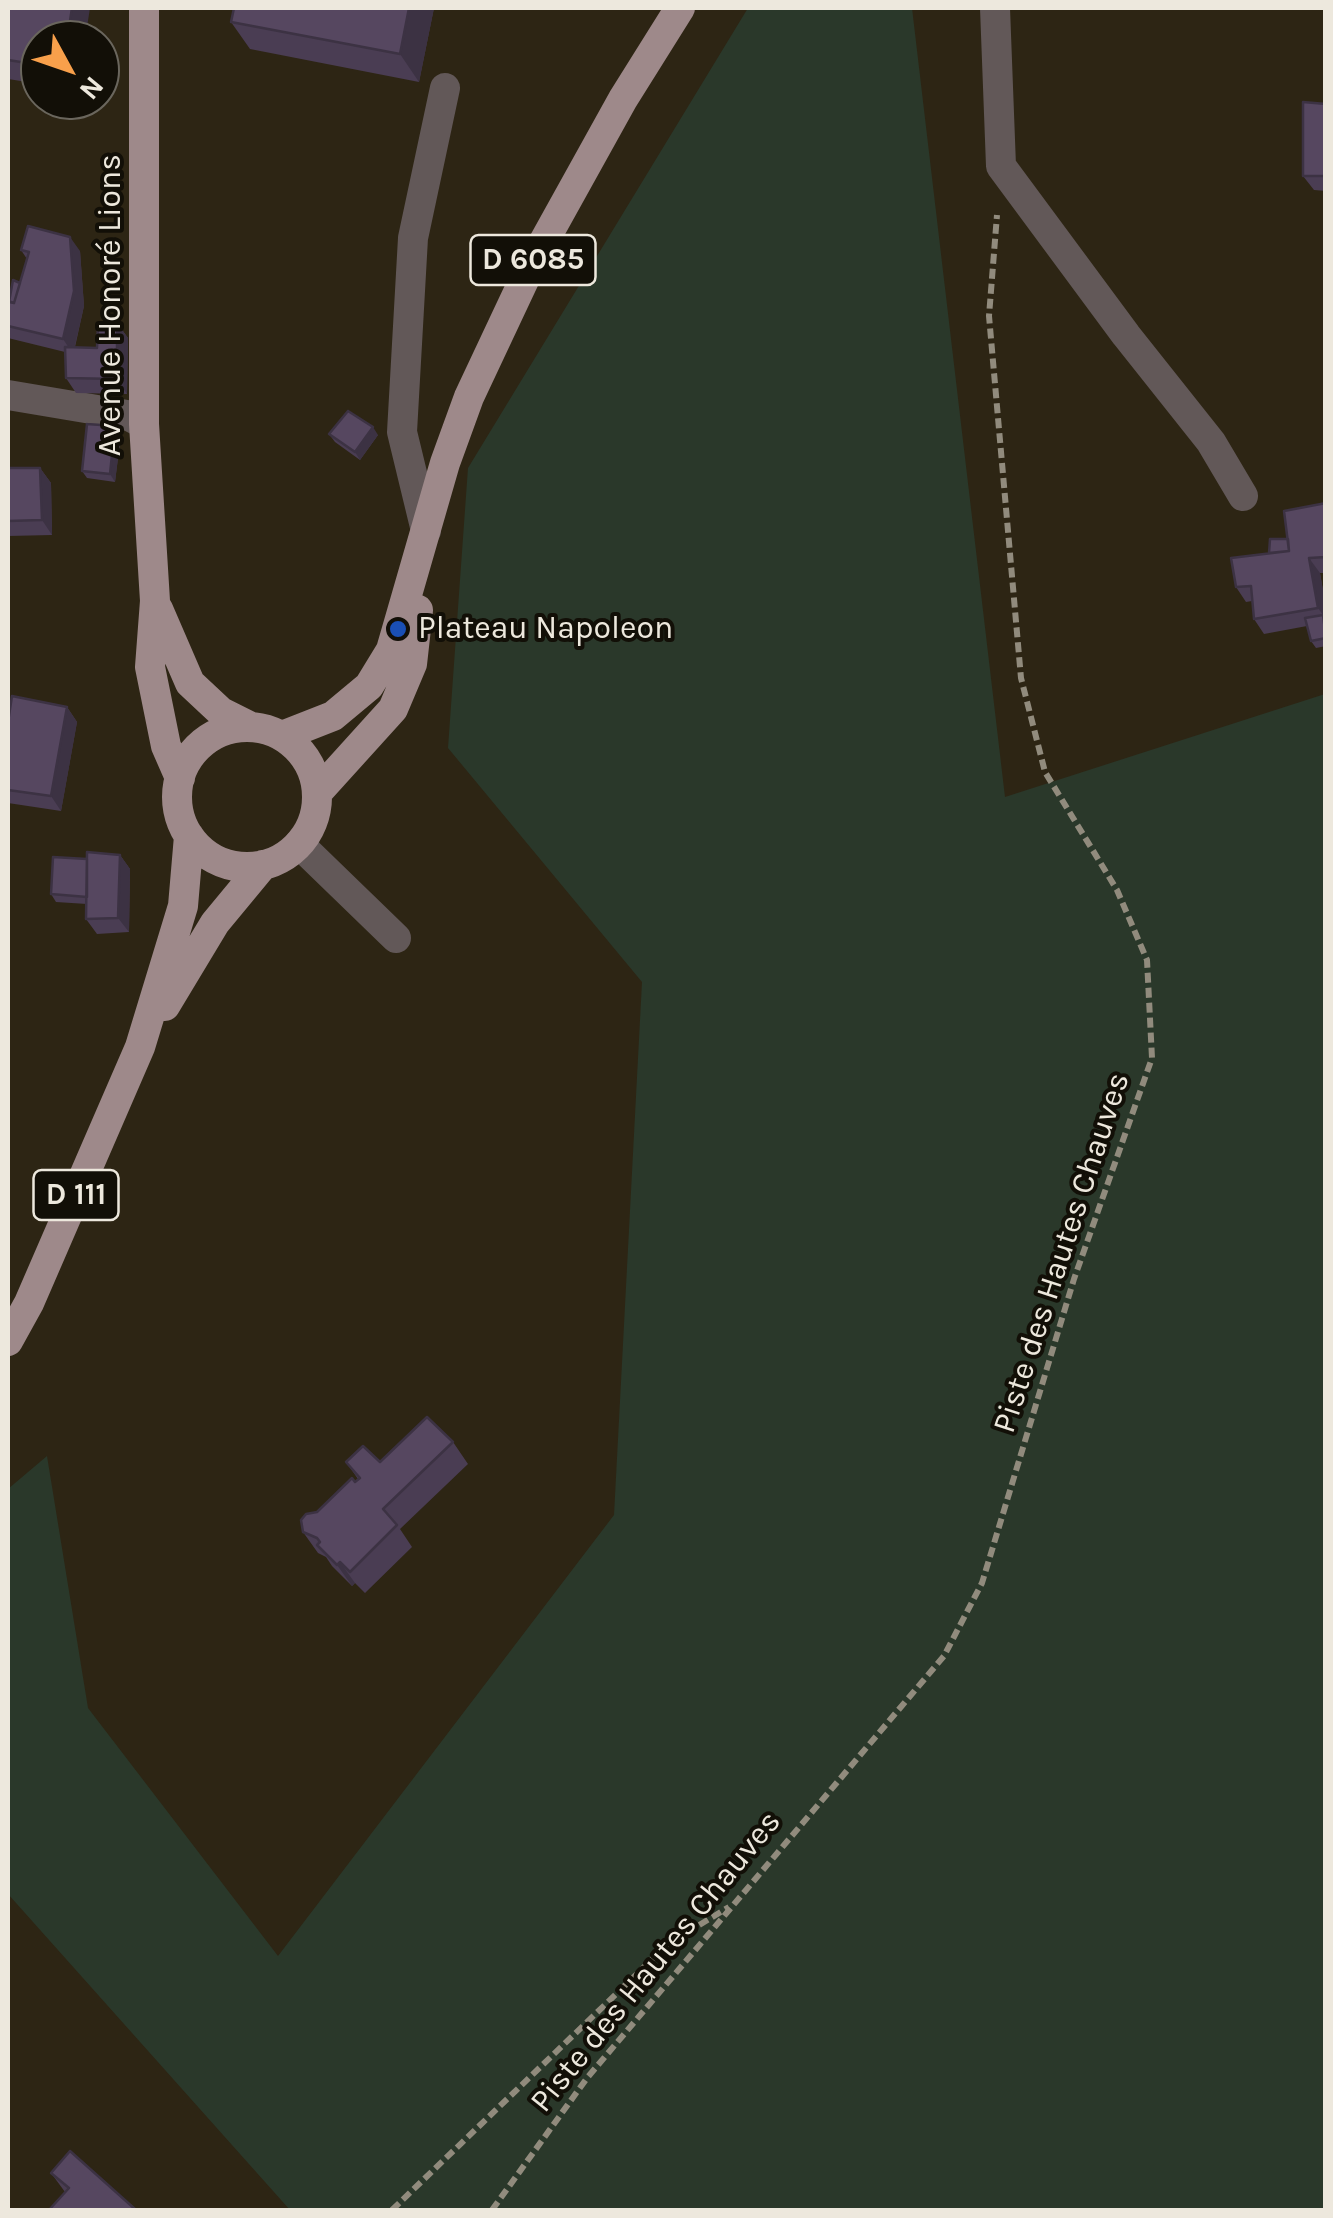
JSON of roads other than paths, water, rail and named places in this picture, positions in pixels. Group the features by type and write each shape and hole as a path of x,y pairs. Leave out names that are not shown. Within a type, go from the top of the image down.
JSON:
{"main road":[{"name":"Avenue Honoré Lions","path":"144,8 144,424 155,601 150,667 166,746 180,778"},
{"name":"D 6085","path":"282,736 334,716 369,686 391,650 469,396 501,326 623,98 680,8"},
{"name":"D 6085","path":"316,793 392,709 412,664 426,531"},
{"name":"Avenue Honoré Lions","path":"155,601 190,683 221,712 251,727"},
{"path":"251,727 282,736 300,751 312,770 316,793 309,829 299,844 276,861 242,867 203,852 180,818 177,798 187,760 215,735 232,728 251,727"},
{"name":"D 111","path":"8,1341 30,1303 140,1047 183,906 189,836"},
{"name":"D 111","path":"140,1047 215,923 263,865"}],"street":[{"path":"995,8 1000,166 1211,442 1244,496"},
{"path":"426,531 402,432 413,238 445,88"},
{"path":"8,395 127,415 144,424"},
{"path":"299,844 396,938"}],"place":[{"name":"Plateau Napoleon","path":"398,629"}]}
